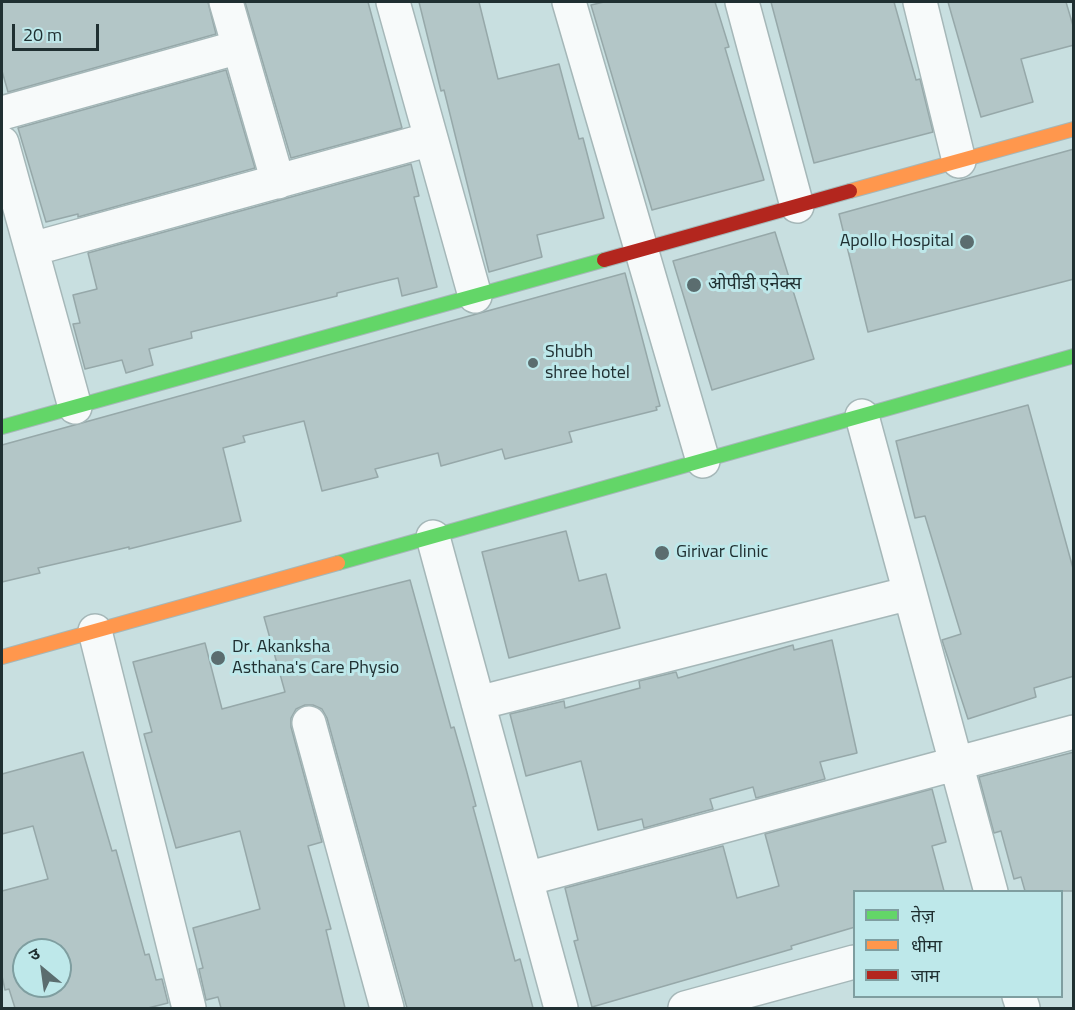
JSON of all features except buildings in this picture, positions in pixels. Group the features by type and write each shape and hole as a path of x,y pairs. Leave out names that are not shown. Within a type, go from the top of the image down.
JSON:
{"street":[{"path":"226,2 278,182"},
{"path":"393,2 475,296"},
{"path":"568,2 703,461"},
{"path":"742,2 797,206"},
{"path":"920,2 959,161"},
{"path":"2,113 239,48"},
{"path":"2,427 1074,129"},
{"path":"32,249 431,139"},
{"path":"2,142 75,407"},
{"path":"2,657 1074,356"},
{"path":"862,416 991,890"},
{"path":"433,537 561,1008"},
{"path":"478,703 910,593"},
{"path":"95,632 189,1008"},
{"path":"309,723 387,1008"},
{"path":"526,879 1074,732"},
{"path":"684,1008 853,963"}],"traffic: fast":[{"path":"2,427 604,260"},
{"path":"338,563 1074,356"}],"traffic: slow":[{"path":"850,191 1074,129"},
{"path":"2,657 338,563"}],"traffic: jam":[{"path":"604,260 850,191"}],"place":[{"name":"Apollo Hospital","path":"967,242"},
{"name":"ओपीडी एनेक्स","path":"694,285"},
{"name":"Shubh shree hotel","path":"533,363"},
{"name":"Girivar Clinic","path":"662,553"},
{"name":"Dr. Akanksha Asthana's Care Physio","path":"218,658"}]}
